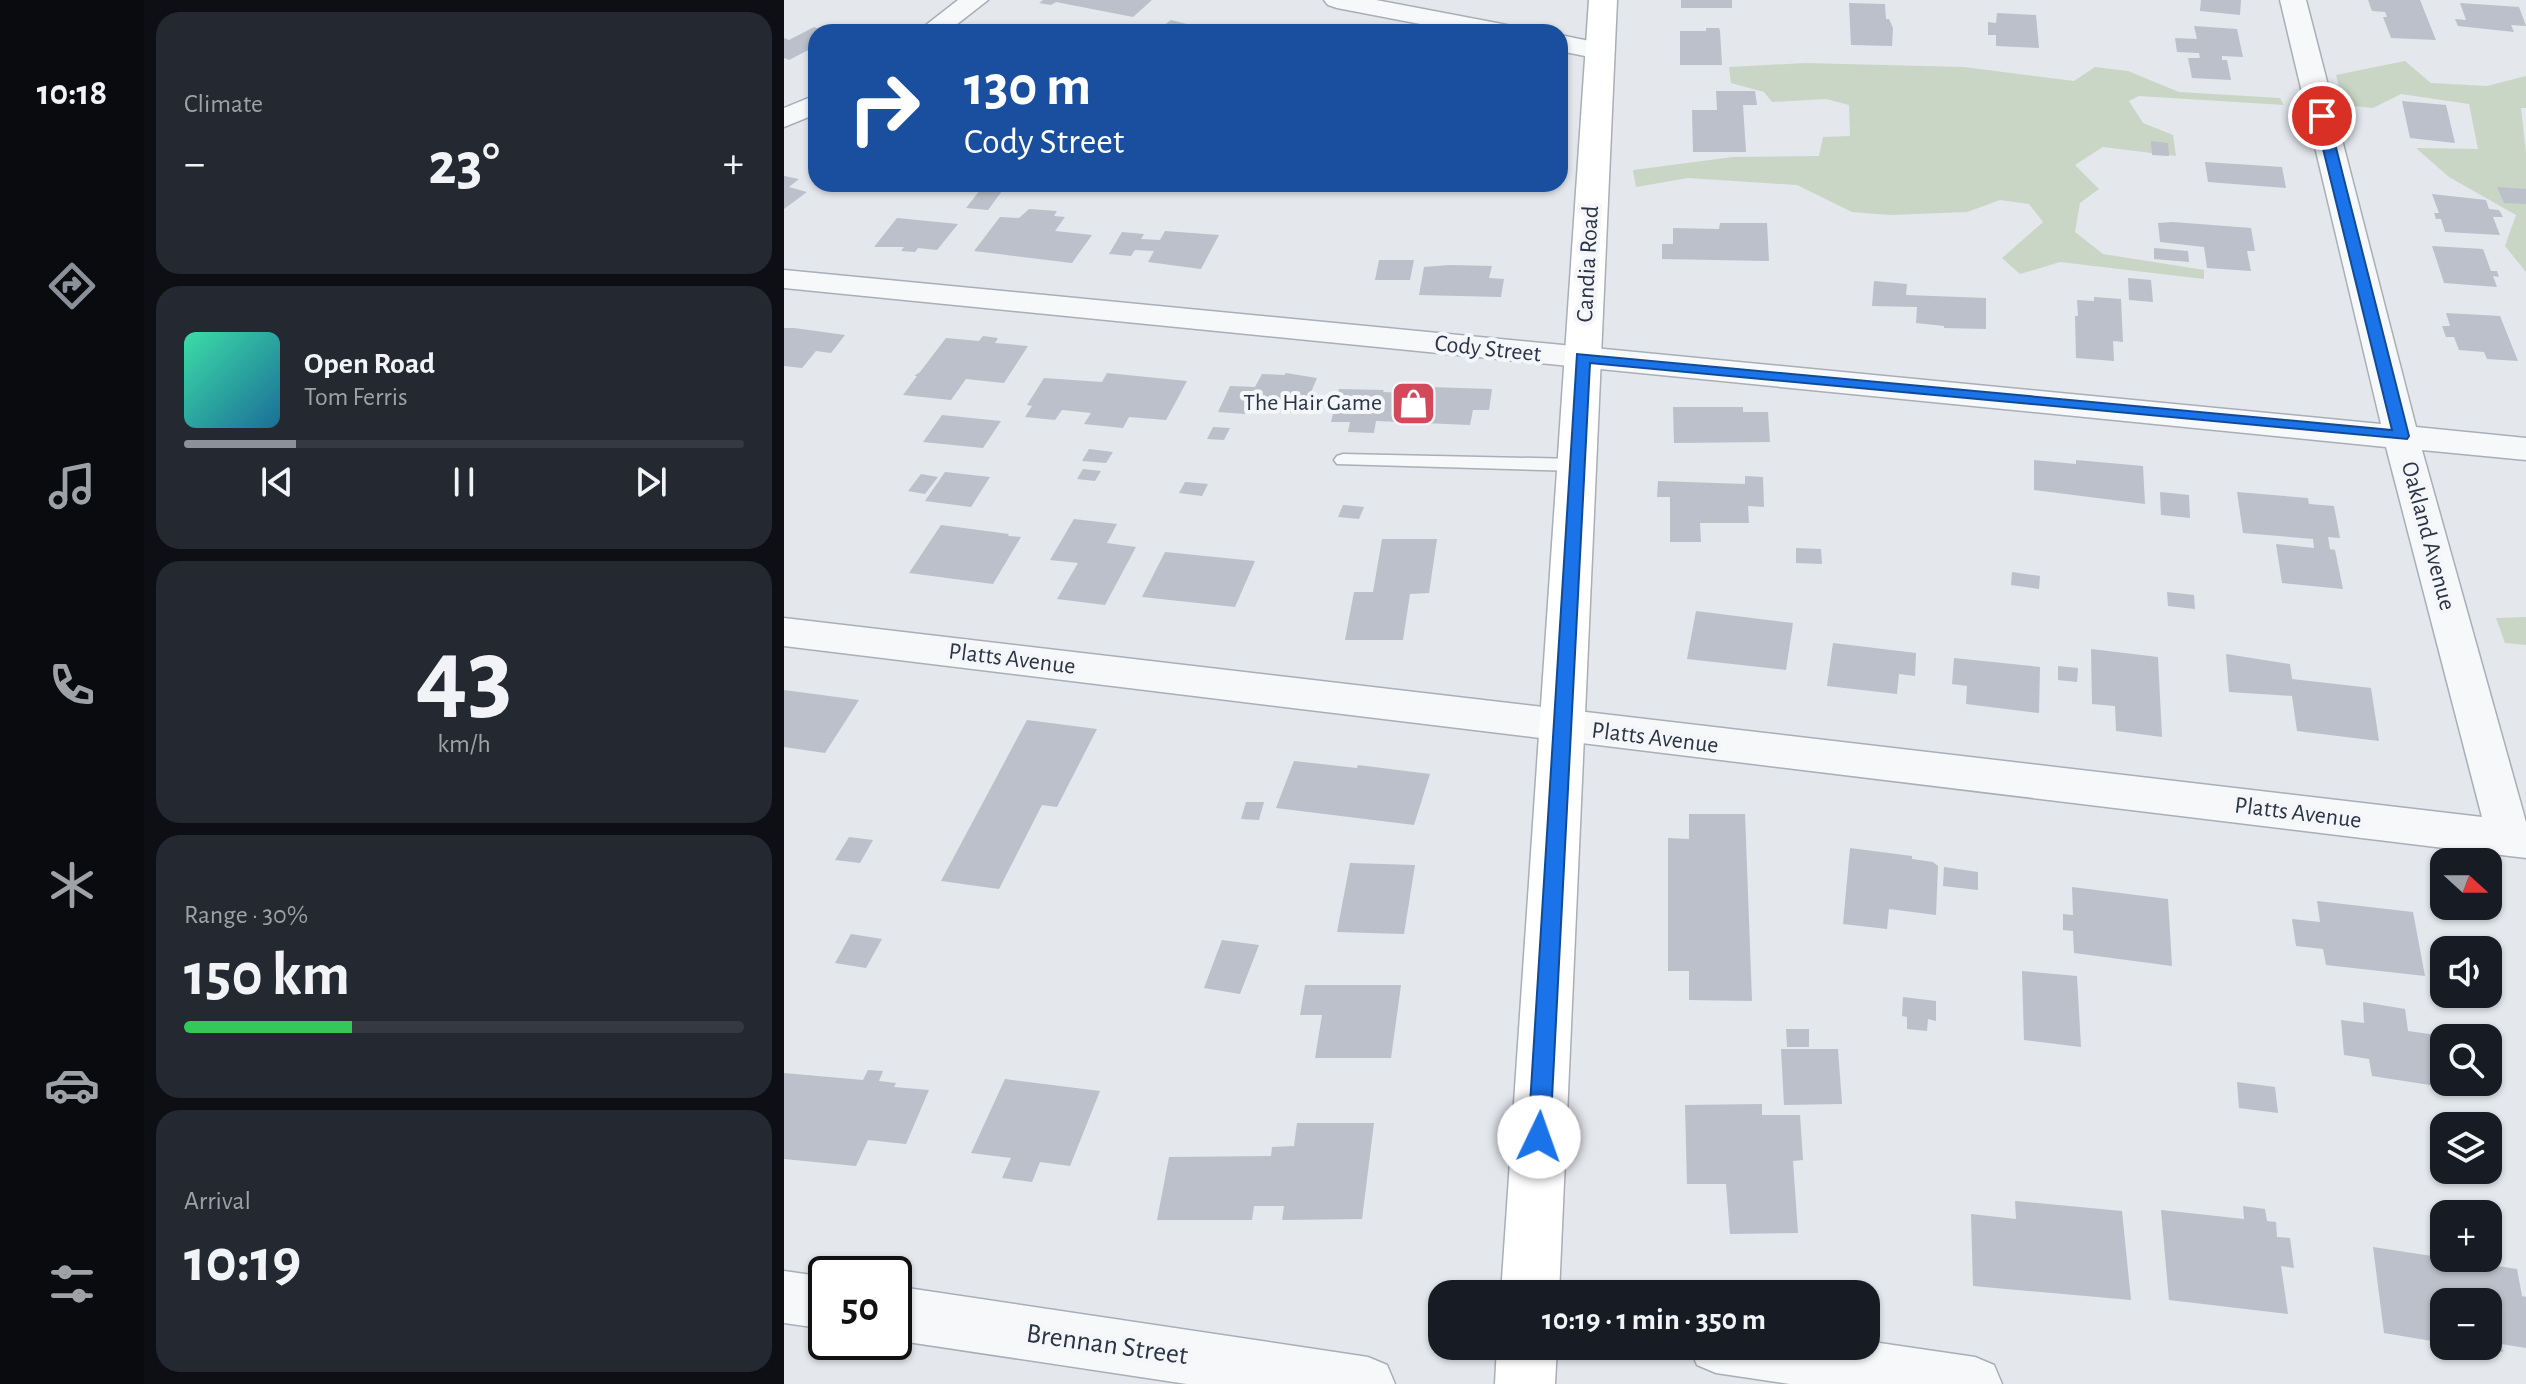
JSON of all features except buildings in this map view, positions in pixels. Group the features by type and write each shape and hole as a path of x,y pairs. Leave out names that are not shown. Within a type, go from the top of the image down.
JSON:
{"main road":[{"name":"Candia Road","path":"1531,1280 1583,358 1580,47 1603,0"},
{"path":"1525,1384 1526,1360"}],"street":[{"path":"941,24 975,0"},
{"path":"1337,0 1461,24"},
{"name":"Oakland Avenue","path":"2293,0 2401,436 2517,839"},
{"path":"784,119 808,107"},
{"name":"Cody Street","path":"784,279 2526,449"},
{"name":"Platts Avenue","path":"784,632 2517,839"},
{"path":"784,1297 808,1300"},
{"name":"Brennan Street","path":"912,1316 1368,1384"},
{"path":"1811,1360 1975,1384"}],"lane":[{"path":"1343,460 1577,465"}],"green space":[{"path":"2405,61 2431,83 2487,86 2526,76 2526,108 2521,108 2526,153 2526,272 2505,246 2516,215 2449,177 2416,148 2478,149 2469,104 2401,94 2373,108 2344,105 2336,75"},
{"path":"1805,63 1964,67 2074,81 2095,67 2128,71 2179,92 2280,98 2284,105 2139,96 2129,101 2143,123 2173,135 2176,156 2103,147 2075,165 2099,189 2080,203 2075,232 2103,254 2204,270 2204,279 2060,262 2020,274 2002,258 2043,222 2029,204 2000,200 1967,212 1890,215 1852,212 1797,185 1688,178 1636,187 1633,170 1733,157 1819,156 1823,137 1850,136 1849,105 1826,99 1772,102 1764,92 1731,83 1729,67"},
{"path":"2526,617 2526,645 2505,643 2496,618"}],"place":[{"name":"The Hair Game","path":"1413,403"}],"route":[{"path":"1539,1137 1583,358 2401,436 2322,116"}]}
